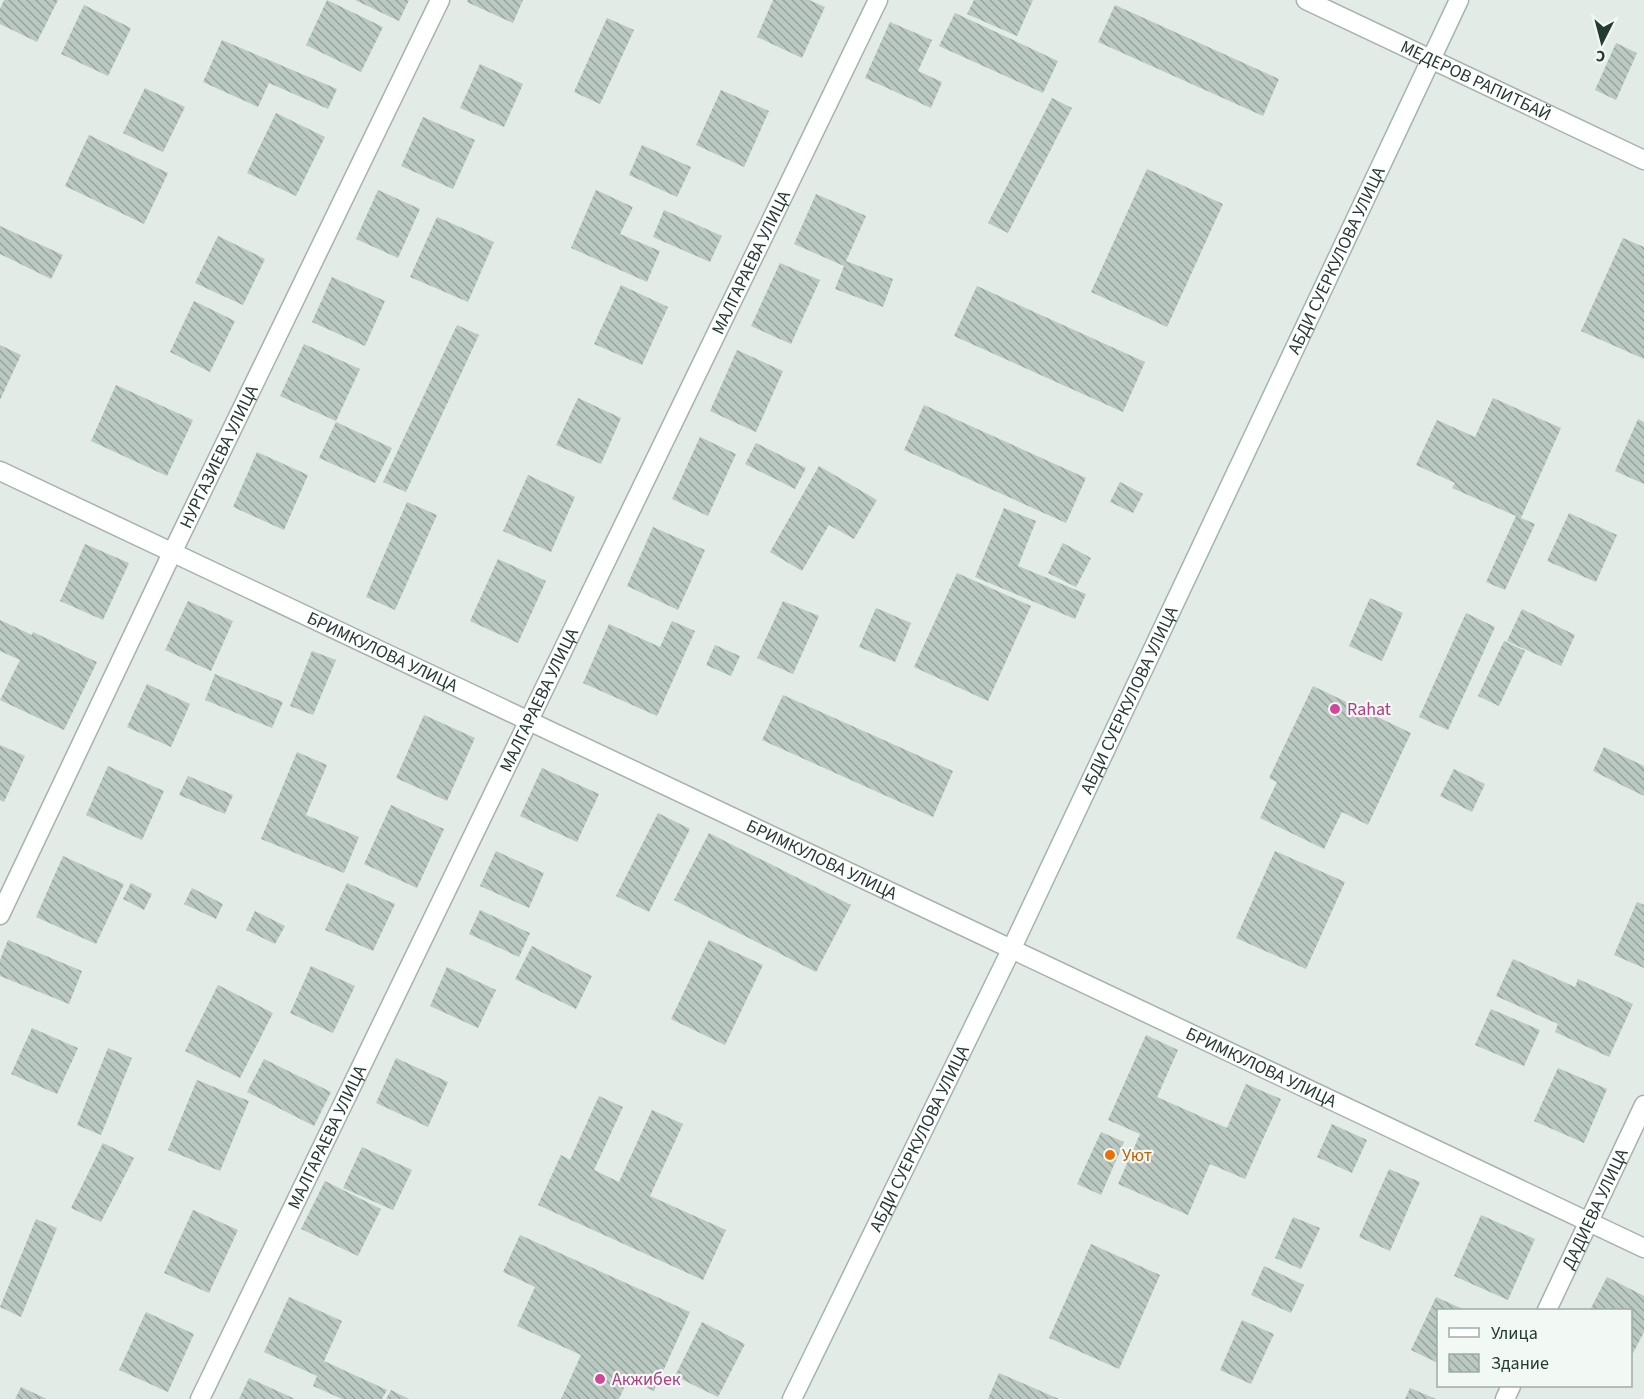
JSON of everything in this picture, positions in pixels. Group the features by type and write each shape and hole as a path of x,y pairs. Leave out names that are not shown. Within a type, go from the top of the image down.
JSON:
{"street":[{"name":"НУРГАЗИЕВА УЛИЦА","path":"0,915 172,553 440,0"},
{"name":"МАЛГАРАЕВА УЛИЦА","path":"200,1399 878,0"},
{"name":"МЕДЕРОВ РАПИТБАЙ","path":"1306,0 1644,160"},
{"name":"АБДИ СУЕРКУЛОВА УЛИЦА","path":"792,1399 1011,950 1459,0"},
{"name":"БРИМКУЛОВА УЛИЦА","path":"0,471 1644,1248"},
{"name":"ДАДИЕВА УЛИЦА","path":"1548,1309 1644,1106"}],"building":[{"path":"4,0 58,0 37,42 0,24 0,9"},
{"path":"327,0 383,27 361,72 306,45"},
{"path":"355,0 409,0 399,21"},
{"path":"468,0 523,0 513,23 467,2"},
{"path":"773,0 809,0 825,7 802,58 757,37"},
{"path":"974,0 1033,0 1017,36 967,14"},
{"path":"84,5 131,28 108,76 61,54"},
{"path":"1115,5 1279,79 1263,116 1098,42"},
{"path":"955,13 1058,61 1043,93 939,46"},
{"path":"607,18 634,30 600,104 574,92"},
{"path":"890,22 932,40 918,71 942,82 931,108 865,78"},
{"path":"222,40 337,89 328,109 269,83 258,107 203,82"},
{"path":"1616,43 1637,53 1616,100 1595,90"},
{"path":"480,64 523,84 504,127 460,108"},
{"path":"145,88 185,107 163,152 123,133"},
{"path":"721,90 769,111 744,167 696,145"},
{"path":"1052,98 1072,108 1008,233 988,223"},
{"path":"276,113 325,137 296,196 247,173"},
{"path":"423,117 475,140 453,189 401,166"},
{"path":"89,135 168,173 144,224 65,186"},
{"path":"642,145 691,167 677,197 629,175"},
{"path":"1147,169 1223,204 1167,327 1091,292"},
{"path":"378,190 420,209 398,258 356,239"},
{"path":"596,190 633,207 620,234 660,251 647,282 571,248"},
{"path":"816,194 866,216 846,261 893,279 883,307 835,289 844,266 794,244"},
{"path":"664,210 722,236 710,262 653,237"},
{"path":"437,217 494,242 468,302 410,277"},
{"path":"0,226 63,255 51,279 0,254"},
{"path":"218,236 265,259 243,305 195,283"},
{"path":"1623,238 1644,247 1644,359 1581,331"},
{"path":"780,263 820,280 791,344 751,326"},
{"path":"332,277 385,301 365,346 312,322"},
{"path":"621,285 668,307 642,365 594,344"},
{"path":"977,286 1145,362 1123,412 954,336"},
{"path":"194,301 235,321 210,372 170,352"},
{"path":"457,325 479,335 406,492 383,482"},
{"path":"304,344 360,369 336,421 280,396"},
{"path":"0,345 21,355 0,400"},
{"path":"737,350 783,371 756,432 710,411"},
{"path":"116,385 193,420 167,476 91,441"},
{"path":"578,398 621,418 601,464 556,445"},
{"path":"1493,398 1561,428 1521,518 1535,524 1505,590 1486,582 1516,516 1452,488 1455,483 1416,465 1437,420 1475,437"},
{"path":"924,405 1086,478 1066,523 904,450"},
{"path":"1638,419 1644,422 1644,484 1615,471"},
{"path":"336,422 392,448 375,483 319,458"},
{"path":"700,437 736,454 708,516 672,499"},
{"path":"756,443 806,468 795,489 745,464"},
{"path":"257,452 308,475 284,530 233,507"},
{"path":"819,466 877,500 854,539 829,525 802,571 770,552"},
{"path":"528,475 575,497 551,552 503,531"},
{"path":"1120,482 1143,494 1133,513 1110,502"},
{"path":"407,502 437,515 395,610 366,597"},
{"path":"1004,508 1036,521 1018,566 1086,594 1075,619 975,577"},
{"path":"1569,513 1617,535 1596,582 1547,561"},
{"path":"653,527 705,550 678,610 627,586"},
{"path":"1063,543 1091,558 1076,587 1048,573"},
{"path":"85,544 129,563 103,620 60,601"},
{"path":"498,559 546,581 518,643 470,621"},
{"path":"957,573 1031,606 988,701 914,667"},
{"path":"1370,598 1403,613 1382,661 1349,646"},
{"path":"188,601 233,621 211,671 165,650"},
{"path":"783,601 819,616 793,674 757,658"},
{"path":"876,608 911,623 895,662 859,647"},
{"path":"1522,609 1575,635 1561,666 1507,641"},
{"path":"1466,613 1495,627 1448,730 1419,717"},
{"path":"0,620 32,635 33,632 97,662 64,730 0,700 20,660 0,651"},
{"path":"672,621 695,631 657,716 583,683 609,624 660,647"},
{"path":"1504,641 1525,651 1499,706 1478,696"},
{"path":"715,645 740,656 731,676 706,665"},
{"path":"312,651 336,660 313,715 290,706"},
{"path":"215,674 283,702 272,728 205,700"},
{"path":"147,684 190,704 171,747 127,727"},
{"path":"1313,686 1411,733 1368,825 1342,812 1324,849 1260,818 1277,782 1269,778"},
{"path":"783,695 953,771 933,817 762,740"},
{"path":"424,715 475,738 447,801 396,778"},
{"path":"0,745 25,756 4,802 0,800"},
{"path":"1604,747 1644,766 1644,796 1593,771"},
{"path":"297,752 327,765 306,815 359,837 344,873 261,839"},
{"path":"108,766 164,791 142,840 86,815"},
{"path":"542,768 599,794 577,842 520,816"},
{"path":"1454,769 1485,784 1472,812 1440,796"},
{"path":"188,776 233,795 225,814 179,795"},
{"path":"391,805 444,829 417,888 364,864"},
{"path":"658,813 690,829 649,912 616,896"},
{"path":"709,833 851,905 816,972 674,900"},
{"path":"496,851 544,873 529,908 480,886"},
{"path":"1275,851 1345,882 1306,969 1236,938"},
{"path":"63,856 124,884 96,944 36,917"},
{"path":"131,883 152,894 144,910 123,899"},
{"path":"347,883 395,904 373,951 325,930"},
{"path":"192,888 223,904 216,919 184,904"},
{"path":"1637,902 1644,905 1644,968 1614,955"},
{"path":"480,910 530,933 519,957 469,934"},
{"path":"255,911 285,926 275,944 246,930"},
{"path":"8,940 82,971 69,1004 0,976 0,960"},
{"path":"709,940 763,965 725,1045 671,1019"},
{"path":"532,946 592,976 576,1009 515,979"},
{"path":"1513,959 1575,987 1578,979 1633,1004 1609,1057 1555,1032 1558,1024 1496,996"},
{"path":"311,966 355,986 333,1033 290,1013"},
{"path":"447,967 496,990 478,1028 430,1006"},
{"path":"218,985 273,1013 240,1078 185,1051"},
{"path":"1491,1009 1540,1030 1524,1066 1475,1045"},
{"path":"32,1028 78,1048 57,1094 11,1074"},
{"path":"1146,1035 1178,1050 1157,1097 1227,1128 1246,1084 1281,1099 1245,1179 1210,1164 1188,1215 1118,1184 1140,1134 1108,1120"},
{"path":"108,1048 132,1058 101,1135 77,1125"},
{"path":"396,1058 448,1082 428,1127 376,1103"},
{"path":"264,1059 331,1092 314,1126 247,1092"},
{"path":"1558,1068 1607,1089 1584,1143 1534,1121"},
{"path":"197,1080 249,1101 220,1171 168,1150"},
{"path":"599,1096 623,1107 594,1170 619,1182 652,1110 683,1124 650,1196 726,1230 703,1280 538,1205 561,1155 570,1160"},
{"path":"1332,1124 1367,1140 1352,1173 1317,1157"},
{"path":"1101,1132 1124,1142 1101,1195 1077,1184"},
{"path":"103,1143 134,1158 101,1222 71,1208"},
{"path":"362,1147 412,1170 393,1210 343,1188"},
{"path":"1389,1169 1420,1182 1390,1251 1359,1237"},
{"path":"325,1181 381,1209 358,1256 301,1229"},
{"path":"193,1210 238,1230 209,1293 164,1273"},
{"path":"1481,1215 1535,1239 1508,1300 1454,1276"},
{"path":"1293,1217 1320,1228 1301,1269 1275,1258"},
{"path":"36,1219 57,1228 21,1317 0,1307"},
{"path":"520,1235 690,1312 654,1391 628,1379 619,1399 561,1399 581,1355 517,1326 535,1287 503,1272"},
{"path":"1091,1244 1160,1275 1119,1369 1049,1338"},
{"path":"1264,1266 1304,1285 1291,1313 1251,1295"},
{"path":"1607,1277 1644,1296 1644,1332 1633,1353 1632,1309 1591,1309"},
{"path":"289,1297 342,1321 324,1361 387,1390 382,1399 342,1399 313,1386 317,1376 264,1352"},
{"path":"1436,1297 1463,1309 1437,1309 1437,1363 1411,1350"},
{"path":"146,1312 194,1334 168,1392 119,1370"},
{"path":"1242,1320 1274,1334 1251,1384 1220,1370"},
{"path":"702,1322 745,1344 718,1397 675,1376"},
{"path":"999,1373 1059,1399 988,1399"},
{"path":"249,1378 295,1399 239,1399"},
{"path":"21,1387 47,1399 15,1399"},
{"path":"1410,1388 1436,1399 1405,1399"},
{"path":"391,1390 409,1399 386,1399"}],"place":[{"name":"Rahat","path":"1335,709"},
{"name":"Уют","path":"1110,1155"},
{"name":"Акжибек","path":"600,1379"}]}
